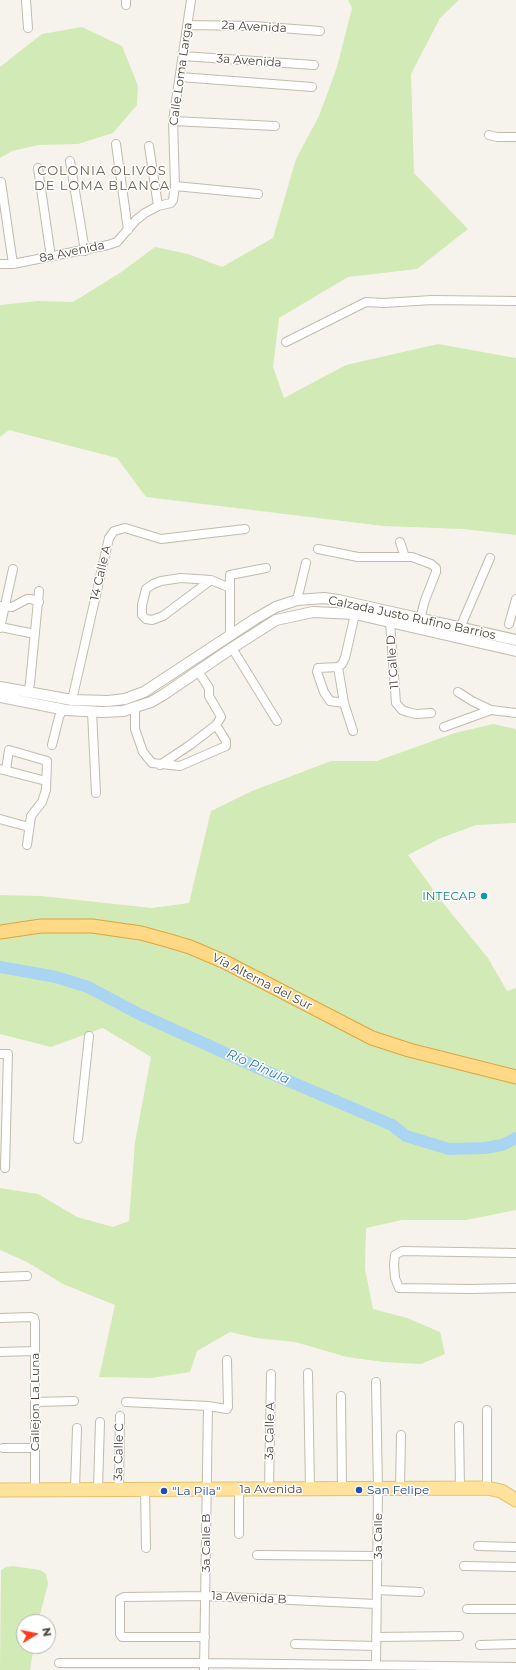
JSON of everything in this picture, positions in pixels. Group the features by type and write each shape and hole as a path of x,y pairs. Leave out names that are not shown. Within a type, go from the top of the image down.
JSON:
{"highway":[{"name":"Vía Alterna del Sur","path":"0,932 41,926 92,926 142,933 190,947 208,959"},
{"name":"Vía Alterna del Sur","path":"0,939 41,934 76,934 116,937 139,941 208,959 224,965 372,1038 409,1050 516,1077"},
{"name":"Vía Alterna del Sur","path":"224,965 370,1046 516,1084"}],"main road":[{"name":"1a Avenida","path":"0,1490 119,1488 310,1490 487,1488 501,1491 516,1500"}],"street":[{"path":"26,0 28,28"},
{"name":"Calle Loma Larga","path":"174,196 173,121 191,0"},
{"name":"2a Avenida","path":"188,25 254,26 320,32"},
{"name":"3a Avenida","path":"183,56 314,65"},
{"path":"180,77 312,87"},
{"path":"173,121 275,126"},
{"path":"489,135 497,137 516,137"},
{"path":"116,144 128,230"},
{"path":"150,146 158,206"},
{"path":"70,161 85,251"},
{"path":"38,168 51,257"},
{"path":"0,182 13,264"},
{"path":"175,186 258,194"},
{"name":"8a Avenida","path":"0,264 13,264 108,246 117,242 145,213 158,206 171,203 174,196"},
{"path":"286,342 366,302 384,303 432,300 516,302"},
{"name":"14 Calle A","path":"72,700 109,538 114,531 126,528 161,539 245,529"},
{"path":"400,542 405,557"},
{"path":"318,549 358,557 412,557 431,564 436,568 420,619"},
{"path":"460,628 490,558"},
{"path":"297,600 306,563"},
{"path":"230,634 230,575 266,568"},
{"path":"13,569 2,607 0,628 36,634"},
{"path":"211,580 163,616 152,620 146,619 142,615 142,605 146,589 161,580 181,578 211,580 230,588"},
{"path":"28,693 36,634 39,591"},
{"name":"Calzada Justo Rufino Barrios","path":"3,693 28,693 72,700 108,701 125,698 144,692 230,634 276,607 297,600 324,598 370,612 420,619 516,640"},
{"path":"2,607 12,607 27,599 39,602"},
{"path":"509,624 516,599"},
{"name":"Calzada Justo Rufino Barrios","path":"3,693 63,709 92,712 123,711 135,708 151,702 276,620 313,612 355,614 370,612 390,622 516,651"},
{"path":"353,731 344,703 338,667 345,658 355,614"},
{"name":"11 Calle D","path":"390,622 396,703 402,710 408,712 416,714 431,713"},
{"path":"232,648 277,722"},
{"path":"338,667 318,668 316,672 324,692 330,701 344,703"},
{"path":"160,765 216,725 221,717 209,696 209,688 198,671"},
{"path":"168,675 175,686"},
{"path":"458,692 490,710 516,713"},
{"path":"135,708 135,729 143,752 152,763 160,765 180,766 226,746 226,741 216,725"},
{"path":"52,745 59,717 63,709"},
{"path":"444,727 490,710"},
{"path":"92,712 96,793"},
{"path":"27,845 31,816 42,802 46,790 47,761 9,750 3,770 46,781"},
{"path":"0,819 29,827"},
{"path":"78,1140 89,1036"},
{"path":"2,1170 4,1054"},
{"path":"516,1253 402,1251 396,1253 394,1278 399,1288 516,1288"},
{"path":"0,1277 27,1276"},
{"name":"Callejon La Luna","path":"0,1318 34,1318 35,1322 36,1490"},
{"path":"0,1352 35,1351"},
{"path":"126,1402 208,1406 227,1409 227,1360"},
{"path":"308,1373 310,1490"},
{"name":"3a Calle A","path":"269,1489 271,1374"},
{"name":"3a Calle","path":"376,1382 378,1489 376,1666"},
{"path":"341,1396 342,1489"},
{"path":"35,1402 74,1402"},
{"path":"206,1488 208,1406"},
{"path":"487,1410 487,1488"},
{"name":"3a Calle C","path":"119,1488 120,1416"},
{"path":"98,1489 100,1422"},
{"path":"459,1426 460,1488"},
{"path":"75,1489 77,1428"},
{"path":"400,1489 401,1435"},
{"path":"2,1448 35,1448"},
{"path":"145,1488 146,1548"},
{"name":"3a Calle B","path":"204,1666 206,1596 206,1488"},
{"path":"239,1489 239,1534"},
{"path":"478,1546 516,1546"},
{"path":"257,1555 378,1556"},
{"path":"464,1566 516,1567"},
{"path":"377,1590 420,1592"},
{"name":"1a Avenida B","path":"205,1637 121,1636 120,1599 122,1597 206,1596 376,1604"},
{"path":"467,1609 516,1609"},
{"path":"376,1637 459,1636"},
{"path":"295,1644 376,1646"},
{"path":"480,1645 516,1644"},
{"path":"59,1663 246,1667 516,1667"}],"green space":[{"path":"348,0 459,0 440,18 411,74 414,173 468,229 417,269 348,277 279,318 273,367 284,398 346,365 438,344 516,358 516,535 463,529 383,526 146,497 117,458 9,430 0,437 0,305 38,301 73,302 120,273 155,247 188,254 222,267 273,238 296,159 319,116 337,67 352,8"},
{"path":"82,27 122,46 138,86 137,105 113,133 78,144 39,145 12,151 0,158 0,67 42,34"},
{"path":"493,724 516,729 516,823 476,825 441,838 408,855 443,903 488,958 507,991 516,988 516,1210 466,1220 402,1220 366,1228 365,1269 373,1309 407,1318 440,1332 445,1354 421,1364 384,1362 347,1357 295,1342 256,1338 230,1332 197,1351 190,1372 151,1378 99,1377 115,1305 63,1284 27,1262 0,1250 0,1188 38,1194 77,1217 113,1227 129,1221 135,1142 151,1057 103,1028 51,1047 0,1034 0,895 41,896 152,908 189,903 211,811 252,791 331,761 377,761 455,733"},
{"path":"13,1566 40,1570 46,1574 48,1584 40,1614 16,1614 16,1654 33,1654 30,1670 0,1670 1,1570 6,1567"}],"waterway":[{"name":"Río Pinula","path":"0,967 56,977 88,987 139,1014 263,1070 392,1125 406,1136 449,1149 485,1148 502,1145 516,1138"}],"place":[{"name":"INTECAP","path":"484,896"},
{"name":"San Felipe","path":"359,1490"},
{"name":"\"La Pila\"","path":"164,1491"}],"district":[{"name":"COLONIA OLIVOS DE LOMA BLANCA","path":"102,178"}]}
